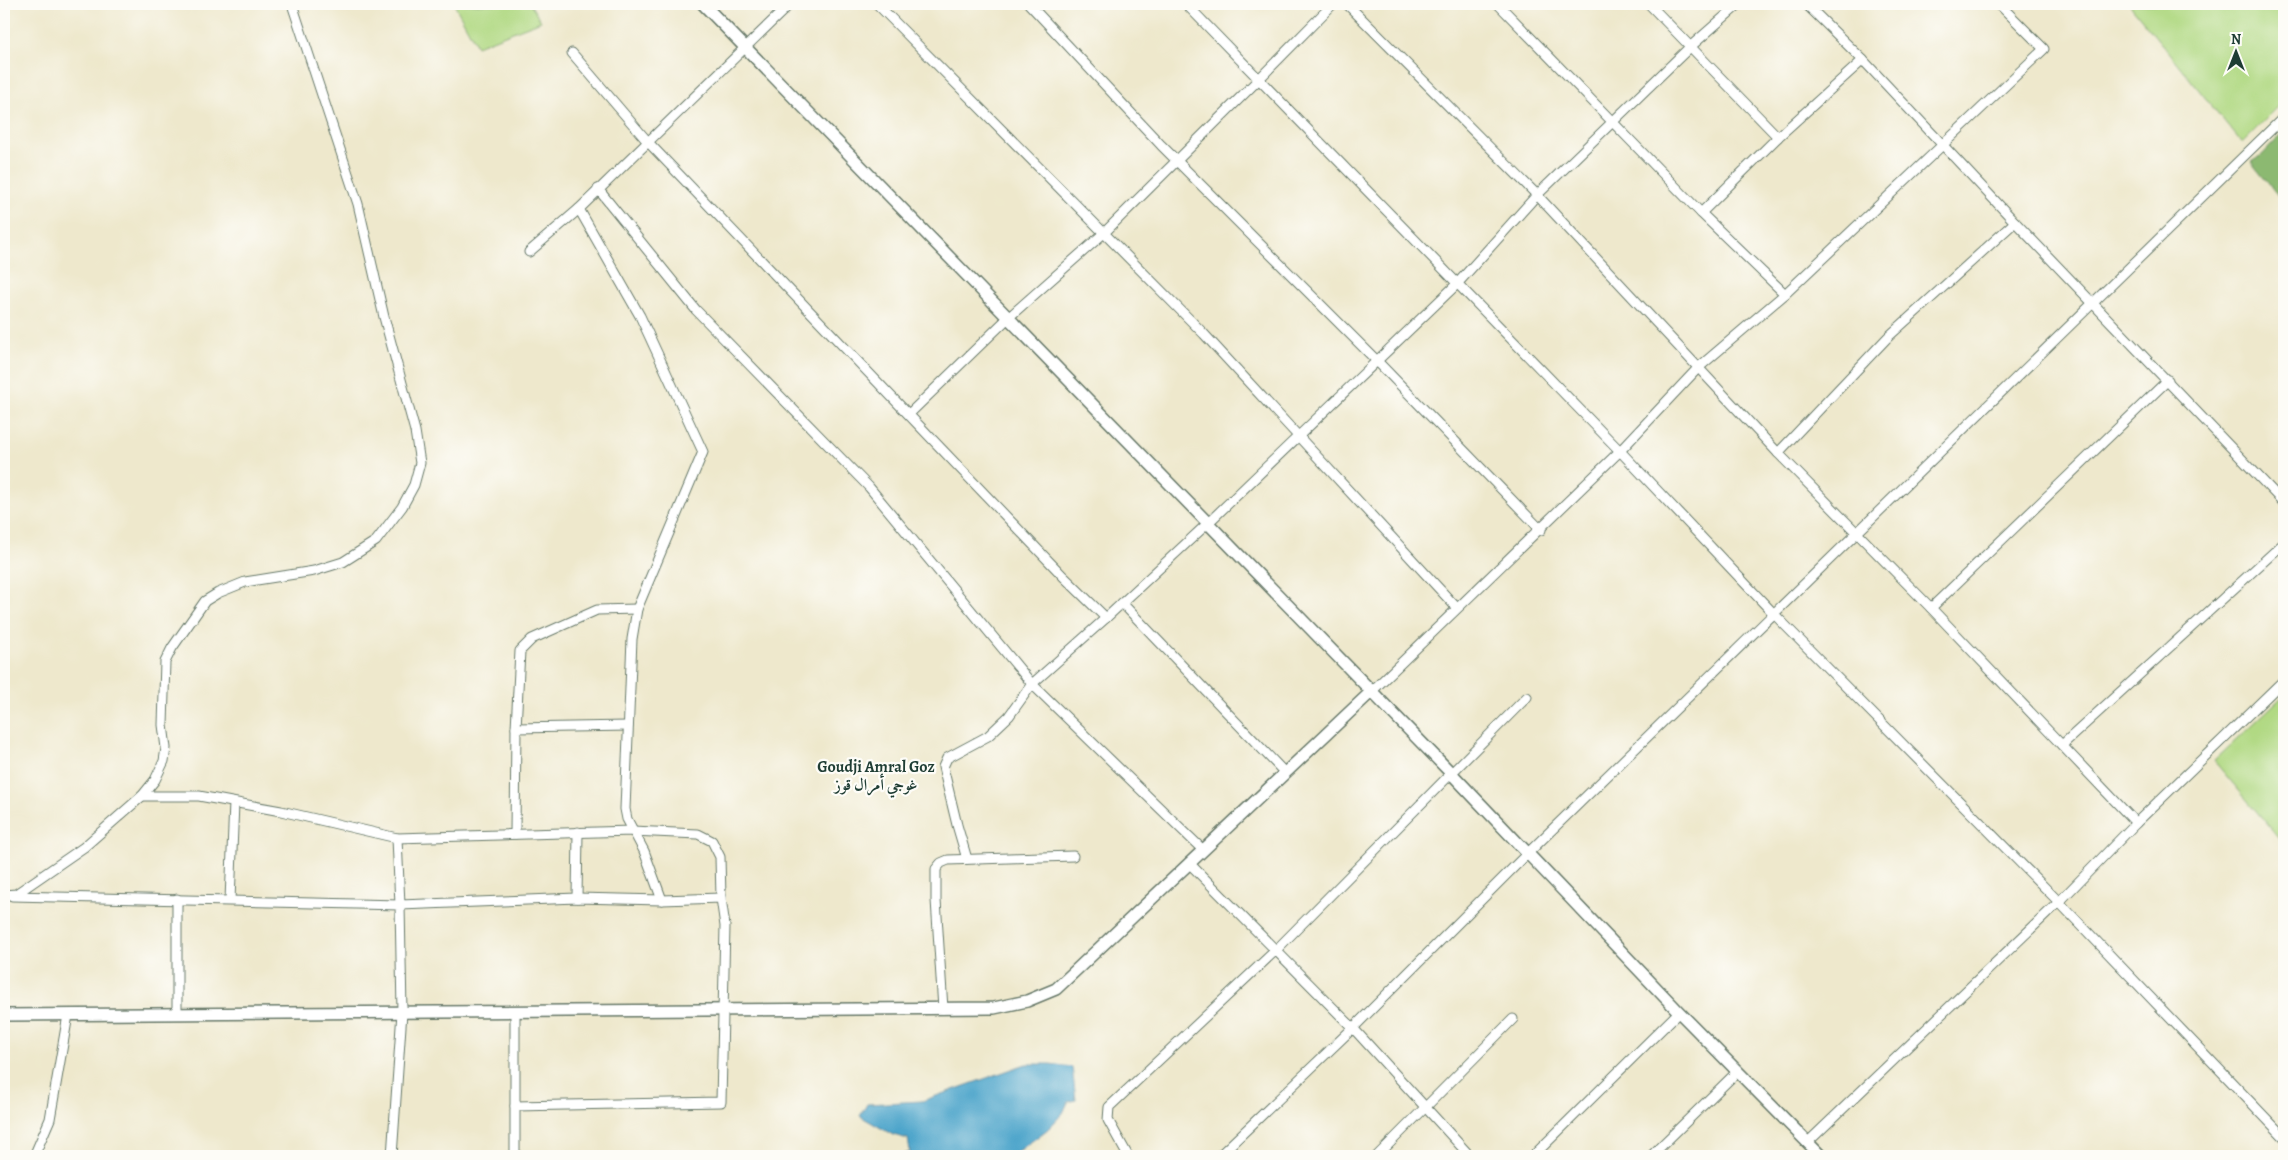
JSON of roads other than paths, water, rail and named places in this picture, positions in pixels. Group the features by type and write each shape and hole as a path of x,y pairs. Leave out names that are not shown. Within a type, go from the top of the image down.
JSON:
{"street":[{"path":"4,896 16,894 84,847 142,796 155,780 164,761 166,748 163,725 165,662 172,648 205,601 218,592 245,582 314,571 343,562 376,541 402,507 414,486 420,463 415,432 384,317 358,204 292,4"},
{"path":"703,4 1451,773 1678,1012 1821,1156"},
{"path":"529,252 579,209 790,4"},
{"path":"877,4 1204,334 1456,607"},
{"path":"1029,4 1178,161 1376,360 1541,530"},
{"path":"1186,4 1620,451 1774,614 2059,902 2284,1137"},
{"path":"909,414 1008,318 1104,233 1333,4"},
{"path":"1347,4 1537,195 1778,452 1931,608 2136,823"},
{"path":"1498,4 1701,213 1785,294"},
{"path":"1649,4 1778,137"},
{"path":"967,859 943,767 946,758 988,736 1002,722 1032,684 1207,524 1457,284 1537,195 1690,47 1739,4"},
{"path":"1806,4 1863,60 2284,503"},
{"path":"4,1015 994,1008 1026,1000 1056,989 1371,692 1456,607 1541,530 1620,451 1698,368 1785,294 1942,143 2044,49 1999,4"},
{"path":"572,53 648,142 1062,576 1106,618"},
{"path":"1701,213 1778,137 1863,60"},
{"path":"1219,1156 1353,1028 1527,854 2284,117"},
{"path":"598,189 696,310 869,487 1032,684 1203,850"},
{"path":"579,209 640,316 703,452 637,608 632,639 625,810 632,831 644,850 662,900"},
{"path":"1778,452 1888,337 2015,222"},
{"path":"1931,608 2168,380"},
{"path":"2062,745 2284,543"},
{"path":"1122,603 1285,773"},
{"path":"515,834 516,728 520,651 532,639 597,610 637,608"},
{"path":"1807,1143 2059,902 2136,823 2284,680"},
{"path":"1128,1156 1108,1120 1109,1107 1276,950 1527,697"},
{"path":"516,728 628,726"},
{"path":"142,796 199,796 280,811 398,838 632,831 698,834 712,841 720,857 721,898 725,926 721,1102 515,1106"},
{"path":"230,900 234,803"},
{"path":"577,898 578,832"},
{"path":"392,1156 402,1012 398,838"},
{"path":"943,1009 936,900 936,869 941,863 948,860 1073,856"},
{"path":"1189,864 1353,1028 1470,1156"},
{"path":"4,896 400,905 577,898 662,900 721,898"},
{"path":"177,899 177,1014"},
{"path":"515,1012 515,1156"},
{"path":"1534,1156 1678,1012"},
{"path":"34,1156 50,1119 68,1015"},
{"path":"1377,1156 1514,1019"},
{"path":"1651,1156 1738,1071"}],"water":[{"path":"1026,1064 1050,1064 1072,1067 1076,1100 1068,1102 1063,1113 1048,1129 1012,1156 900,1156 910,1152 908,1139 893,1135 860,1116 867,1104 922,1101"}],"district":[{"name":"Goudji Amral Goz غوجي أمرال قوز","path":"876,776"}]}
